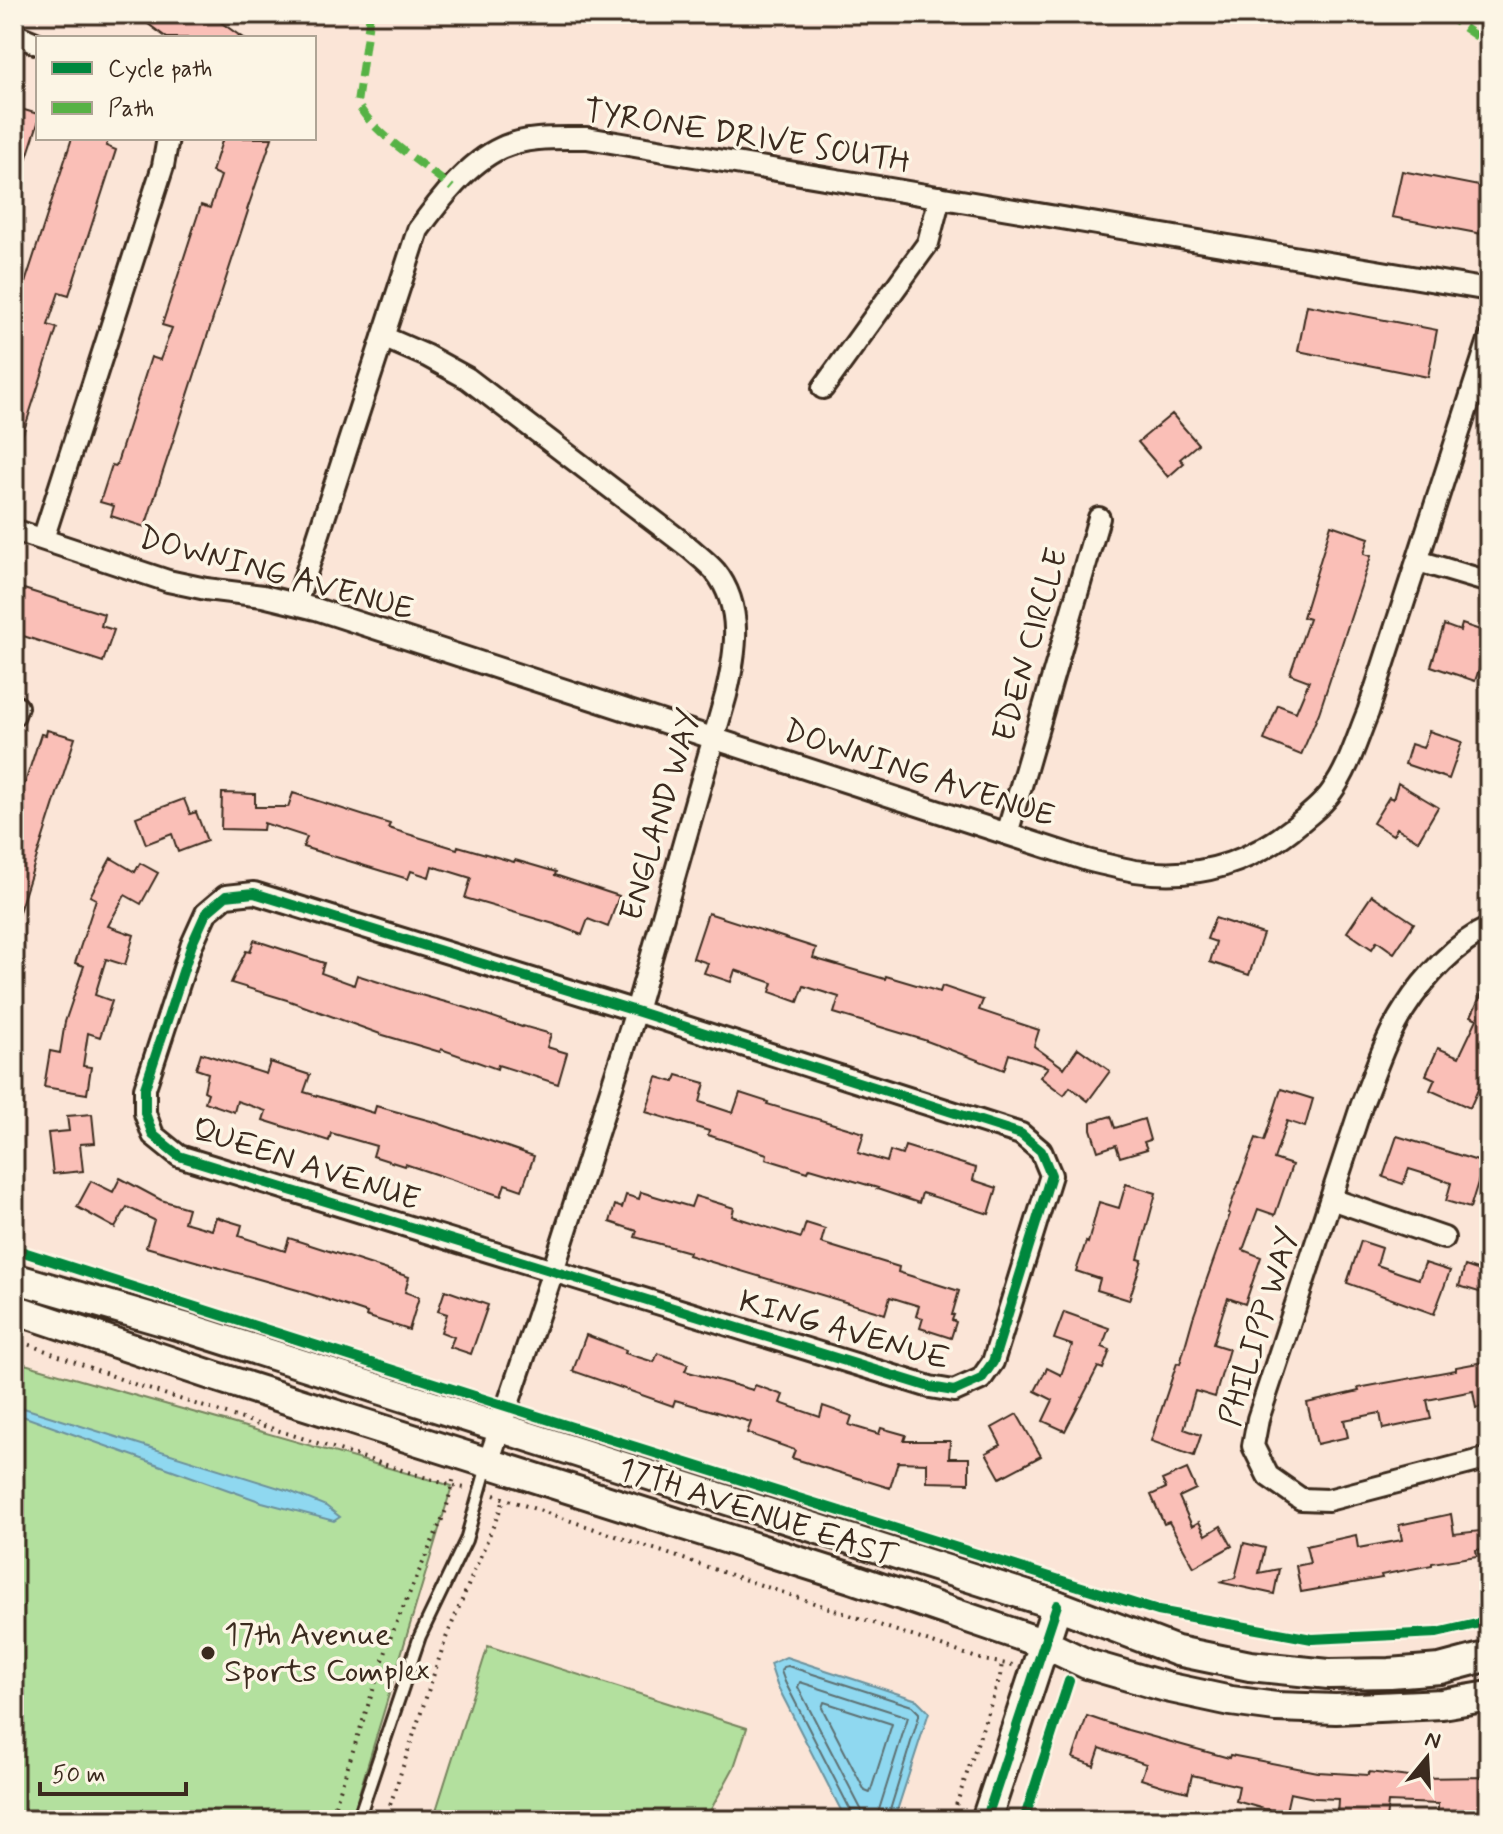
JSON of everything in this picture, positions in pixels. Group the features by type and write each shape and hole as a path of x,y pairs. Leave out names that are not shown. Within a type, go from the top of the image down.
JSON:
{"street":[{"path":"14,34 36,43"},
{"name":"TYRONE DRIVE SOUTH","path":"296,604 418,230 435,207 478,162 503,147 540,139 587,138 1489,290"},
{"path":"43,539 163,166 168,140"},
{"path":"823,388 928,243 940,197"},
{"name":"ENGLAND WAY","path":"383,337 467,378 691,549 715,572 728,594 737,632 733,666 714,739 636,1011 488,1463"},
{"name":"DOWNING AVENUE","path":"14,530 168,581 296,604 1087,860 1136,871 1189,872 1219,868 1242,860 1281,837 1313,812 1332,791 1347,764 1368,712 1489,340"},
{"name":"EDEN CIRCLE","path":"1007,834 1099,518"},
{"path":"1418,561 1489,582"},
{"name":"QUEEN AVENUE","path":"553,1271 179,1156 153,1135 145,1113 145,1088 192,944 206,913 226,896 254,893 636,1011"},
{"name":"PHILIPP WAY","path":"1489,928 1473,935 1442,962 1405,1008 1382,1055 1362,1104 1258,1419 1253,1446 1268,1476 1301,1499 1328,1500 1489,1458"},
{"name":"KING AVENUE","path":"553,1271 930,1387 954,1391 981,1379 993,1362 1051,1175 1041,1151 1021,1134 636,1011"},
{"name":"PHILIPP WAY","path":"1331,1199 1444,1238"},
{"name":"17TH AVENUE EAST","path":"14,1278 194,1330 1057,1605 1177,1651 1250,1666 1329,1674 1440,1669 1489,1656"},
{"name":"17TH AVENUE EAST","path":"14,1309 214,1376 851,1578 1041,1656 1087,1664 1166,1687 1276,1707 1336,1709 1442,1704 1489,1696"},
{"path":"986,1820 1057,1605"}],"lane":[{"path":"358,1820 420,1636 466,1540 488,1463"}],"path":[{"path":"14,1339 142,1387 452,1486 505,1498 983,1660 1002,1663 1041,1656"},
{"path":"330,1820 392,1633 446,1510 459,1454"},
{"path":"385,1820 446,1638 505,1498"},
{"path":"951,1820 1000,1677 1002,1663"}],"green space":[{"name":"17th Avenue Sports Complex","path":"14,1361 452,1486 351,1820 14,1820"},
{"path":"488,1646 747,1728 734,1767 709,1813 703,1820 433,1820"}],"water":[{"path":"14,1405 289,1491 326,1506 340,1517 334,1521 262,1502 14,1413"},
{"path":"786,1657 917,1700 929,1712 894,1820 846,1820 777,1685 770,1664"}],"building":[{"path":"155,14 209,14 240,36 164,36 147,23"},
{"path":"14,107 36,113 36,129 17,188 14,187"},
{"path":"71,140 108,140 106,146 116,150 69,295 59,292 48,325 57,328 17,452 14,452 14,317"},
{"path":"222,140 271,140 145,527 111,516 114,506 100,502 112,465 116,466 151,357 160,360 172,328 162,325 201,205 210,208 221,176 212,172"},
{"path":"1402,171 1489,188 1482,234 1392,217"},
{"path":"1307,305 1437,330 1428,377 1298,351"},
{"path":"1172,414 1198,444 1180,459 1184,463 1168,477 1138,442"},
{"path":"1331,525 1369,538 1364,554 1371,556 1319,713 1301,755 1264,740 1278,705 1296,712 1309,681 1290,674 1309,619 1303,617"},
{"path":"14,586 104,614 101,626 114,630 103,662 14,633"},
{"path":"1462,624 1489,633 1475,681 1431,666 1444,625 1460,631"},
{"path":"47,730 75,738 17,918 14,917 14,831 20,812 16,810 41,734 46,735"},
{"path":"1429,731 1462,742 1449,779 1405,764 1411,744 1423,748"},
{"path":"1398,783 1438,807 1418,841 1397,828 1393,835 1373,823 1389,797 1393,799"},
{"path":"222,793 255,794 255,807 288,807 293,793 390,824 388,828 457,849 458,846 556,872 555,875 619,896 608,927 588,919 582,935 465,898 471,878 432,866 429,877 411,871 408,879 303,847 307,837 264,823 263,830 221,829"},
{"path":"184,799 190,814 196,812 207,841 178,852 172,834 146,844 136,817"},
{"path":"111,858 135,872 140,863 158,873 141,904 125,895 108,926 134,935 125,965 106,959 95,995 112,1001 100,1037 88,1033 83,1066 91,1067 87,1094 44,1087 50,1051 60,1053 65,1022 84,966 75,963 96,899 90,896"},
{"path":"1372,895 1414,923 1394,953 1377,941 1372,949 1347,932"},
{"path":"708,913 816,948 813,958 940,992 942,986 983,1000 979,1010 1039,1030 1034,1046 1064,1068 1078,1048 1110,1071 1088,1101 1070,1087 1064,1095 1040,1077 1048,1067 1009,1054 1004,1070 924,1040 834,1013 839,997 804,986 798,1002 770,992 773,983 735,970 731,982 704,973 708,963 693,958"},
{"path":"1215,918 1263,934 1249,975 1210,962 1216,942 1207,939"},
{"path":"254,940 324,963 321,973 354,985 357,975 551,1034 547,1047 567,1053 558,1084 383,1035 231,983"},
{"path":"1489,978 1489,1088 1480,1085 1470,1108 1430,1090 1435,1079 1426,1075 1438,1048 1459,1057 1477,1019 1471,1016"},
{"path":"201,1053 266,1074 270,1062 310,1075 304,1092 374,1113 376,1106 431,1121 534,1156 522,1190 505,1184 501,1196 373,1156 376,1146 331,1133 329,1141 263,1120 266,1111 237,1101 234,1112 205,1102 208,1073 196,1069"},
{"path":"677,1075 705,1083 700,1102 733,1113 740,1093 864,1133 858,1153 887,1162 890,1151 902,1155 905,1146 976,1168 973,1180 997,1188 989,1214 922,1193 919,1203 810,1168 808,1172 766,1159 767,1154 708,1135 709,1131 646,1112 657,1077 674,1082"},
{"path":"1281,1089 1313,1099 1305,1127 1287,1121 1274,1159 1292,1165 1275,1215 1258,1209 1243,1250 1261,1257 1245,1304 1228,1298 1223,1312 1213,1344 1229,1349 1215,1397 1195,1391 1184,1429 1201,1435 1194,1456 1151,1441 1177,1363 1180,1364 1240,1180 1256,1138 1264,1141"},
{"path":"92,1114 95,1143 80,1144 83,1171 53,1174 48,1133 69,1131 67,1116"},
{"path":"1111,1116 1115,1128 1144,1119 1150,1140 1144,1142 1147,1149 1120,1157 1116,1145 1098,1151 1091,1122"},
{"path":"1397,1136 1484,1163 1470,1208 1446,1201 1451,1183 1438,1178 1409,1169 1403,1184 1383,1177"},
{"path":"120,1178 161,1200 188,1208 184,1222 212,1230 216,1217 242,1225 239,1236 285,1251 289,1238 409,1277 405,1292 419,1297 409,1330 301,1291 146,1247 154,1220 127,1207 115,1228 77,1207 91,1181 113,1192"},
{"path":"1126,1184 1156,1193 1138,1259 1142,1260 1129,1300 1097,1290 1100,1279 1076,1271 1088,1243 1099,1202 1119,1208"},
{"path":"641,1192 691,1207 695,1196 734,1208 732,1216 801,1238 806,1223 825,1229 821,1243 899,1267 898,1272 959,1291 952,1315 952,1320 956,1322 951,1338 920,1328 923,1318 916,1316 919,1306 890,1297 885,1314 635,1237 637,1231 610,1222 615,1205 622,1208 626,1195 639,1199"},
{"path":"1361,1241 1382,1248 1377,1265 1406,1275 1419,1279 1425,1263 1450,1271 1434,1314 1347,1283"},
{"path":"1465,1266 1489,1274 1489,1295 1459,1286"},
{"path":"445,1290 488,1305 471,1354 450,1347 454,1337 441,1332 447,1314 438,1311"},
{"path":"1064,1312 1109,1328 1102,1347 1110,1350 1103,1369 1098,1367 1065,1431 1043,1421 1053,1400 1035,1391 1047,1368 1061,1375 1072,1345 1054,1339"},
{"path":"586,1335 654,1362 658,1353 688,1364 685,1371 753,1390 755,1385 783,1395 780,1403 820,1417 823,1406 852,1416 849,1425 879,1434 881,1428 906,1435 904,1441 950,1441 949,1458 969,1458 969,1483 927,1482 927,1463 898,1462 890,1488 792,1458 795,1450 747,1433 751,1422 675,1400 673,1406 573,1371"},
{"path":"1489,1361 1489,1405 1476,1408 1473,1391 1427,1400 1431,1419 1383,1429 1380,1413 1344,1420 1348,1437 1317,1444 1307,1403 1359,1391 1358,1388"},
{"path":"1017,1414 1041,1456 1000,1478 986,1453 1001,1445 992,1428"},
{"path":"1187,1469 1196,1489 1179,1497 1192,1526 1199,1522 1206,1535 1221,1526 1232,1546 1194,1567 1169,1522 1164,1524 1151,1495 1166,1488 1162,1480"},
{"path":"1451,1514 1454,1534 1489,1530 1489,1548 1476,1550 1477,1556 1432,1563 1381,1575 1382,1578 1301,1592 1296,1566 1310,1563 1306,1546 1356,1535 1358,1548 1402,1540 1399,1525"},
{"path":"1244,1543 1265,1548 1259,1573 1279,1569 1274,1594 1219,1582 1235,1578"},
{"path":"1087,1716 1229,1758 1230,1755 1318,1772 1368,1775 1369,1772 1417,1778 1489,1777 1486,1820 1438,1820 1438,1804 1388,1802 1386,1820 1337,1817 1338,1799 1290,1793 1286,1811 1264,1809 1236,1801 1239,1786 1192,1775 1188,1792 1163,1786 1141,1779 1146,1764 1100,1748 1094,1766 1073,1758"}],"marked path":[{"path":"370,14 357,103 387,137 452,188"},
{"path":"1444,14 1489,45"}],"cycle path":[{"path":"254,893 1021,1134 1041,1151 1051,1175 993,1362 981,1379 954,1391 930,1387 179,1156 153,1135 145,1113 145,1088 192,944 206,913 226,896 254,893"},
{"path":"14,1249 1158,1611 1312,1639 1437,1633 1489,1621"},
{"path":"986,1820 1057,1605"},
{"path":"1024,1820 1069,1681"}],"place":[{"name":"17th Avenue Sports Complex","path":"208,1653"}]}
